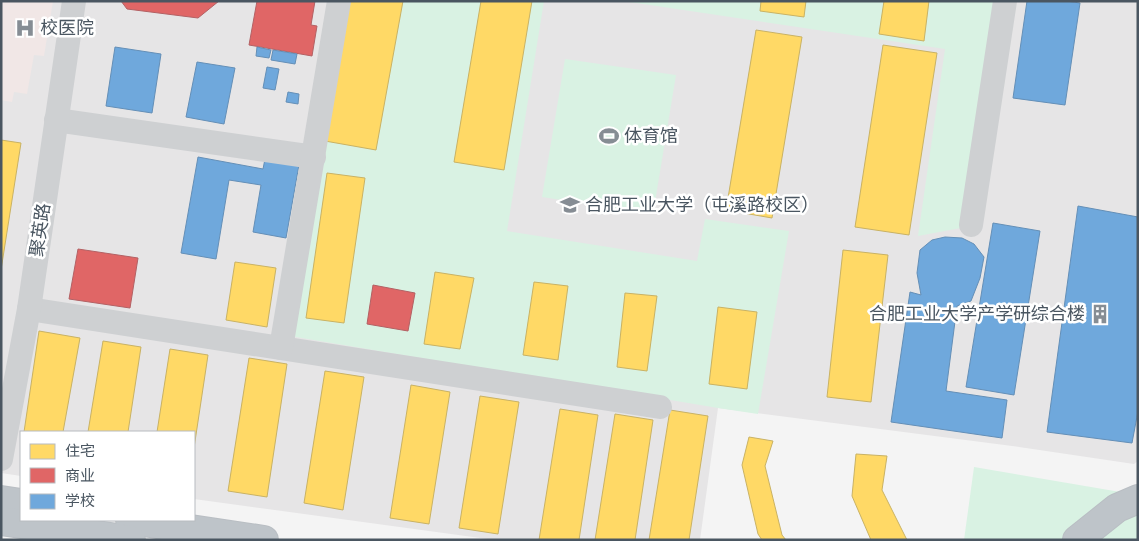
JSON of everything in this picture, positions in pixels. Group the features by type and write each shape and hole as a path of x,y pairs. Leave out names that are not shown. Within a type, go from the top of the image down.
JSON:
{"highway":[{"path":"1077,540 1127,503 1138,480"},
{"path":"1,500 20,503"},
{"path":"1,521 131,540"},
{"path":"137,521 264,540"}],"street":[{"name":"聚英路","path":"1,458 29,309 74,1"},
{"path":"281,348 339,1"},
{"path":"971,225 1005,1"},
{"path":"56,120 314,157"},
{"path":"29,309 660,407"}],"shaded area":[{"name":"合肥工业大学（屯溪路校区）","path":"1,1 1138,1 1138,461 1134,464 1019,447 718,408 700,540 495,540 195,499 195,431 20,431 20,476 1,473"},
{"name":"校医院","path":"1,1 53,1 44,56 34,55 27,94 14,92 12,102 1,100"}],"green space":[{"path":"338,1 544,1 507,231 697,261 705,219 789,231 758,414 284,335"},
{"path":"623,1 1004,1 966,227 918,236 945,49"},
{"name":"体育馆","path":"565,59 676,75 653,214 542,197"},
{"path":"974,467 1138,495 1138,540 964,540"}],"building: 住宅":[{"path":"350,1 403,1 376,150 325,141"},
{"path":"481,1 532,1 504,170 454,162"},
{"path":"761,1 806,1 804,17 760,11"},
{"path":"884,1 929,1 924,41 879,34"},
{"path":"756,30 802,37 772,218 726,210"},
{"path":"883,45 937,53 909,235 855,227"},
{"path":"1,140 21,143 1,270"},
{"path":"327,173 365,178 344,323 306,318"},
{"path":"843,250 888,255 871,402 827,397"},
{"path":"235,262 276,268 267,327 226,320"},
{"path":"435,272 474,278 460,349 424,344"},
{"path":"534,282 568,286 558,360 523,355"},
{"path":"625,293 657,296 647,371 617,367"},
{"path":"718,307 757,312 747,389 709,384"},
{"path":"39,331 80,338 63,431 24,431"},
{"path":"103,341 141,347 128,431 88,431"},
{"path":"170,349 208,355 195,441 195,431 157,431"},
{"path":"249,358 287,364 267,497 228,491"},
{"path":"325,371 364,377 343,510 304,503"},
{"path":"411,385 450,392 429,524 390,518"},
{"path":"480,396 519,402 498,534 459,528"},
{"path":"560,409 598,415 579,540 539,540"},
{"path":"670,410 708,416 689,540 649,540"},
{"path":"615,414 653,420 635,540 595,540"},
{"path":"749,437 773,441 765,466 782,535 786,540 762,540 758,534 742,465"},
{"path":"856,454 887,456 882,490 907,540 871,540 852,496"}],"building: 商业":[{"path":"121,1 219,1 198,18 127,9"},
{"path":"257,1 315,1 311,25 317,26 312,56 249,45"},
{"path":"78,249 138,258 130,308 69,299"},
{"path":"373,285 415,293 408,331 367,324"}],"building: 学校":[{"path":"1027,1 1080,3 1065,105 1013,98"},
{"path":"115,47 161,54 152,113 106,106"},
{"path":"257,47 271,50 269,58 256,56"},
{"path":"273,50 297,54 295,64 271,60"},
{"path":"197,62 235,68 224,124 186,117"},
{"path":"267,67 279,69 275,90 263,88"},
{"path":"288,92 299,94 298,104 286,102"},
{"path":"198,157 263,169 265,159 299,165 286,238 253,232 261,185 229,180 216,259 181,253"},
{"name":"合肥工业大学产学研综合楼","path":"1078,206 1138,217 1138,411 1132,443 1047,432"},
{"path":"993,223 1040,231 1014,395 966,387"},
{"path":"945,237 962,238 974,244 984,257 980,278 971,301 957,306 946,391 1007,400 1002,438 891,422 910,292 921,295 917,273 920,250 932,240"}],"place":[{"name":"校医院","path":"25,28"},
{"name":"体育馆","path":"609,136"},
{"name":"合肥工业大学（屯溪路校区）","path":"570,205"},
{"name":"合肥工业大学产学研综合楼","path":"1100,314"}]}
